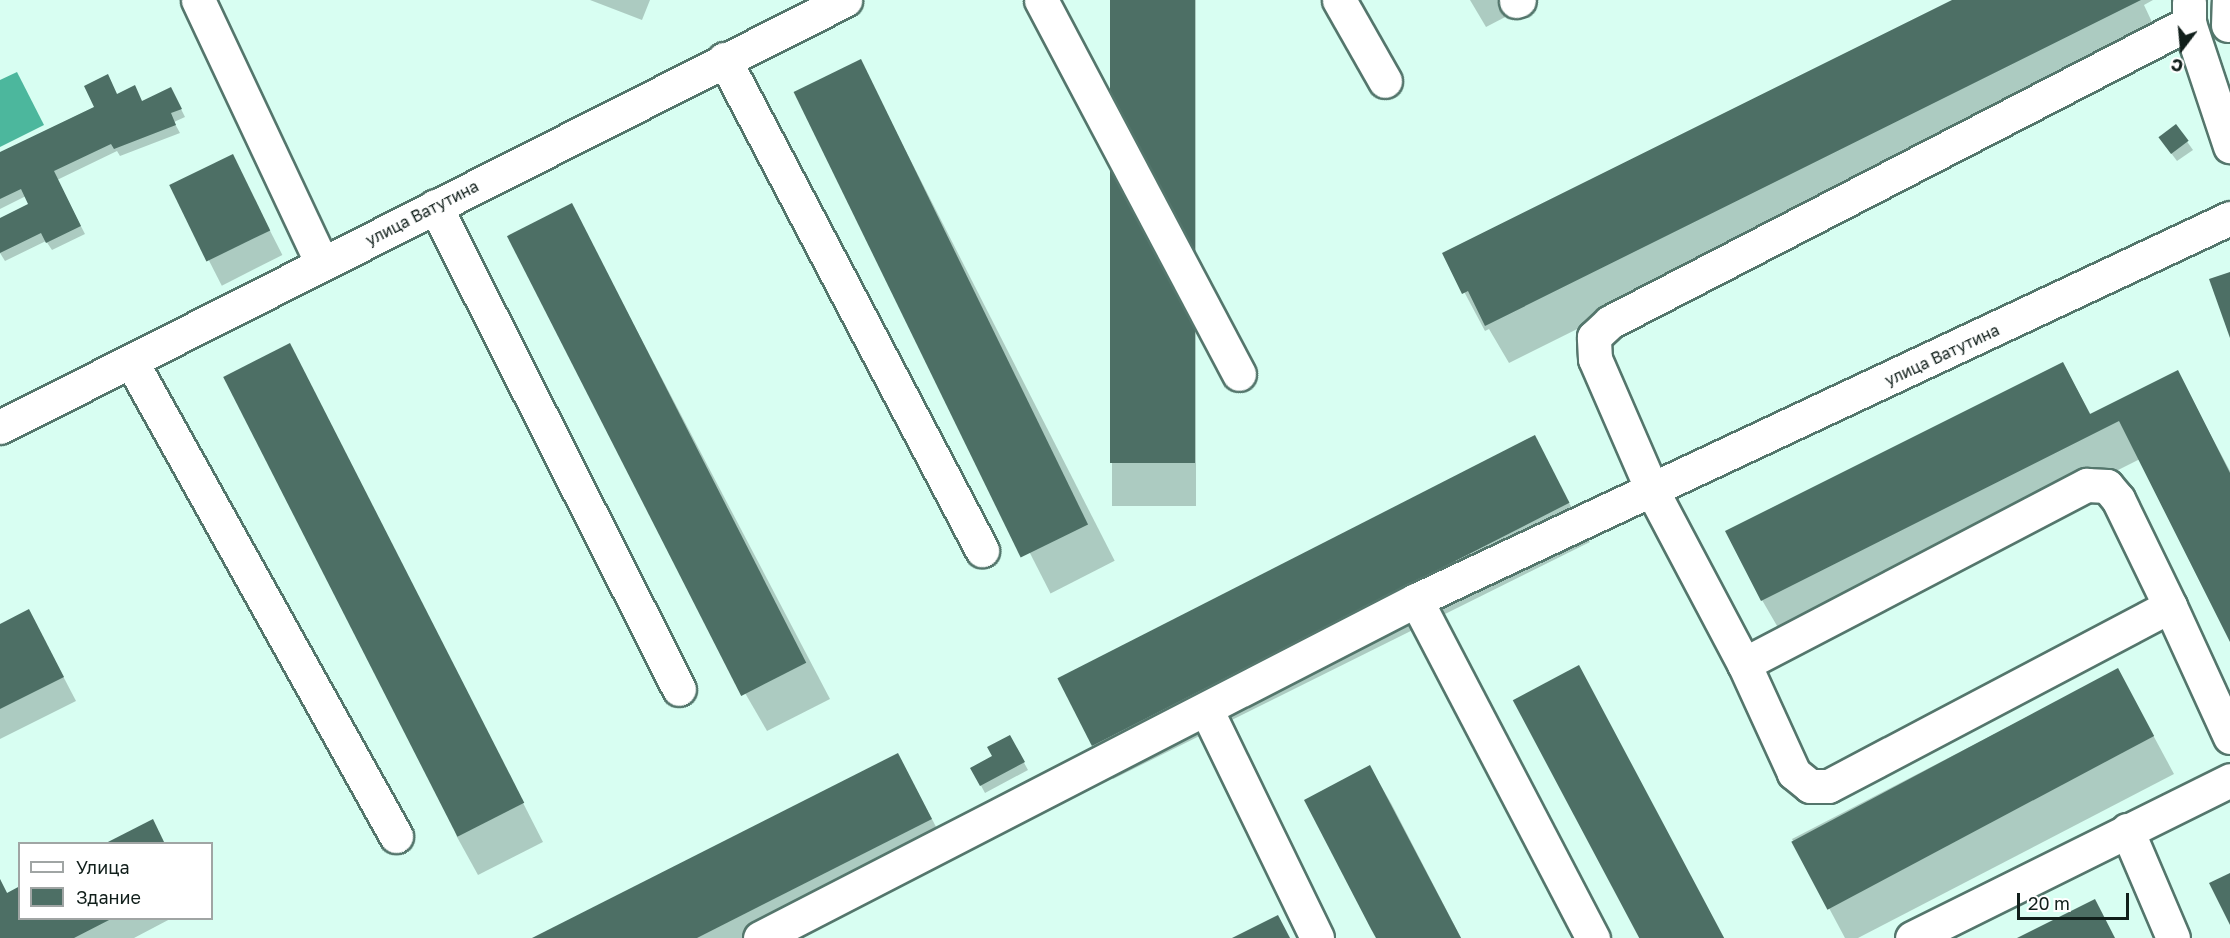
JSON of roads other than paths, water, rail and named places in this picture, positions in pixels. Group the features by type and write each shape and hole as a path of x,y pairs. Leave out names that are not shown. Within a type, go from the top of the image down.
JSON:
{"street":[{"path":"198,0 322,263"},
{"name":"улица Ватутина","path":"0,427 724,59 845,0"},
{"path":"1041,0 1239,374"},
{"path":"1339,0 1386,81"},
{"path":"2170,606 1828,786 1810,786 1794,773 1744,664 1652,490 1595,359 1594,337 1610,322 2189,12 2230,146"},
{"path":"724,59 982,550"},
{"path":"435,206 678,689"},
{"name":"улица Ватутина","path":"760,938 813,927 1206,709 1416,600 2230,218"},
{"path":"131,361 396,836"},
{"path":"1744,664 2086,485 2107,486 2118,499 2230,737"},
{"path":"1416,600 1593,938"},
{"path":"1206,709 1317,938"},
{"path":"1912,938 2230,780"},
{"path":"2127,830 2173,938"}]}
